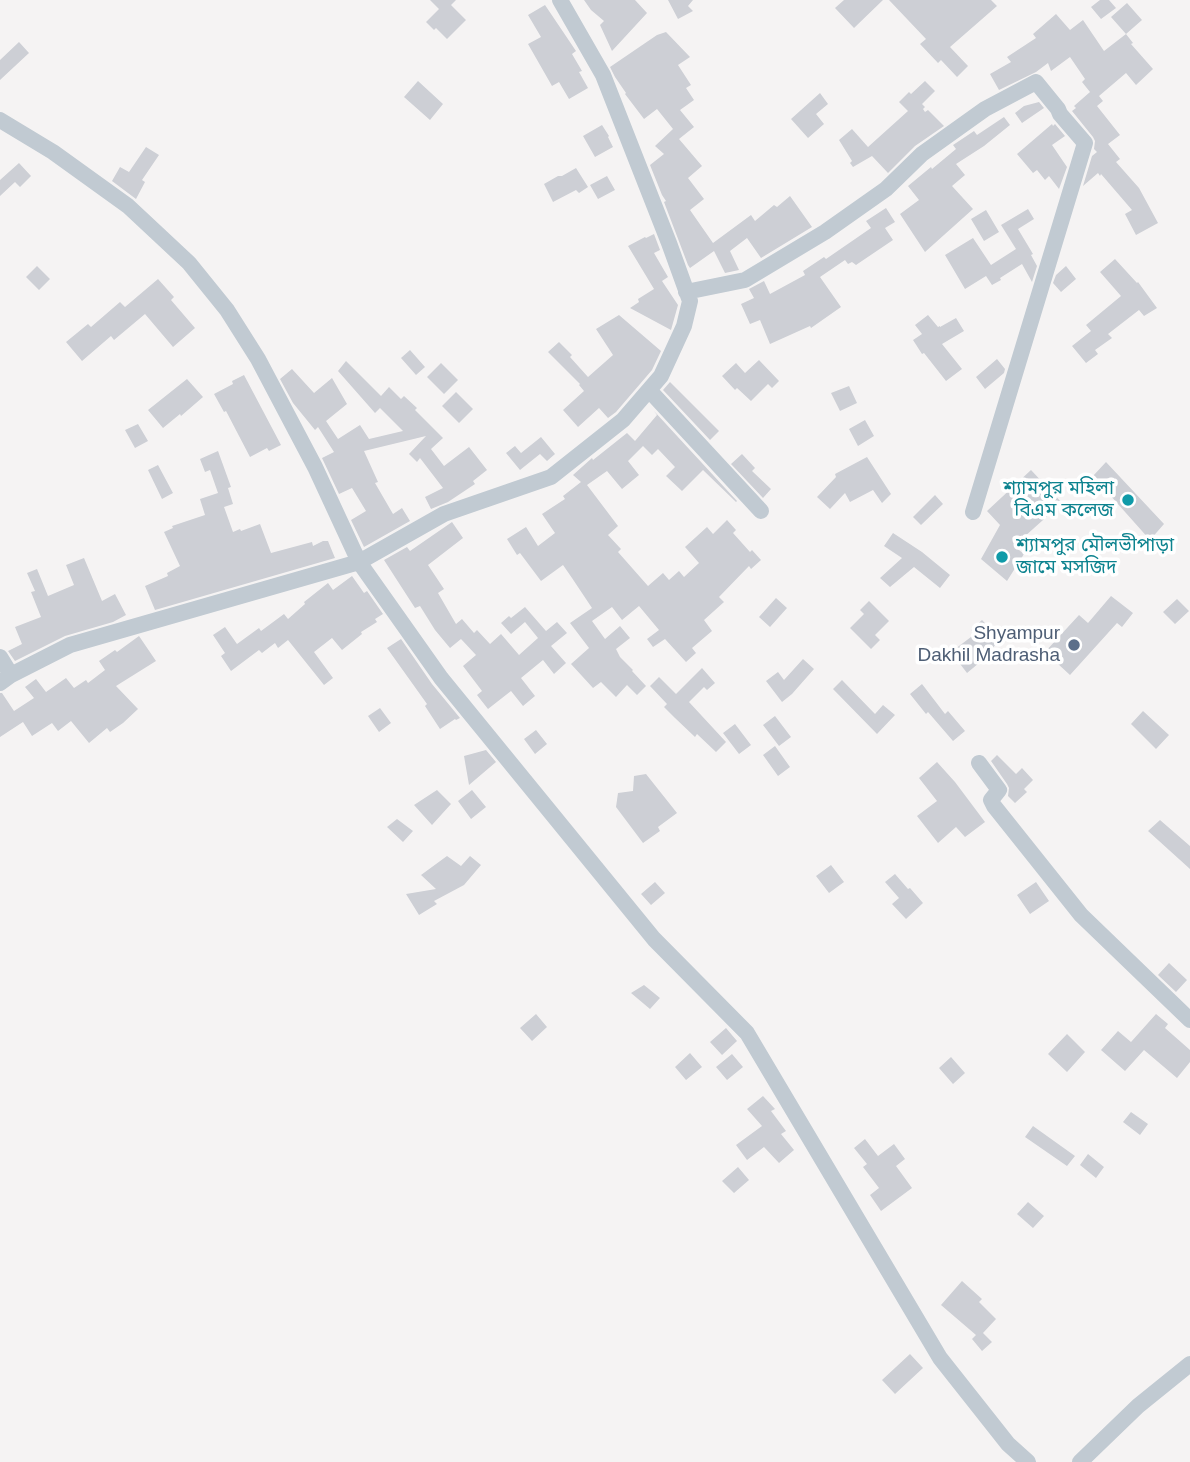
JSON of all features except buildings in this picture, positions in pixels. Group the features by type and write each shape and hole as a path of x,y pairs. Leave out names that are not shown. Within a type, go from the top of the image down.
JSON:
{"street":[{"path":"0,657 6,679 70,645 359,562 444,514 551,477 623,420 661,376 684,326 690,301 603,75 559,0"},
{"path":"687,292 745,280 825,232 886,189 922,154 985,109 1036,82 1085,143 973,512"},
{"path":"0,120 53,152 128,206 189,263 227,310 258,359 315,467 359,562 441,678 654,939 747,1033 940,1358 1008,1444 1028,1462"},
{"path":"649,390 761,511"},
{"path":"979,763 999,790 991,800 993,806 1081,915 1190,1020"},
{"path":"1080,1462 1138,1406 1190,1364"}],"place":[{"name":"শ্যামপুর মহিলা বিএম কলেজ","path":"1128,500"},
{"name":"শ্যামপুর মৌলভীপাড়া জামে মসজিদ","path":"1002,557"},
{"name":"Shyampur Dakhil Madrasha","path":"1074,645"}]}
